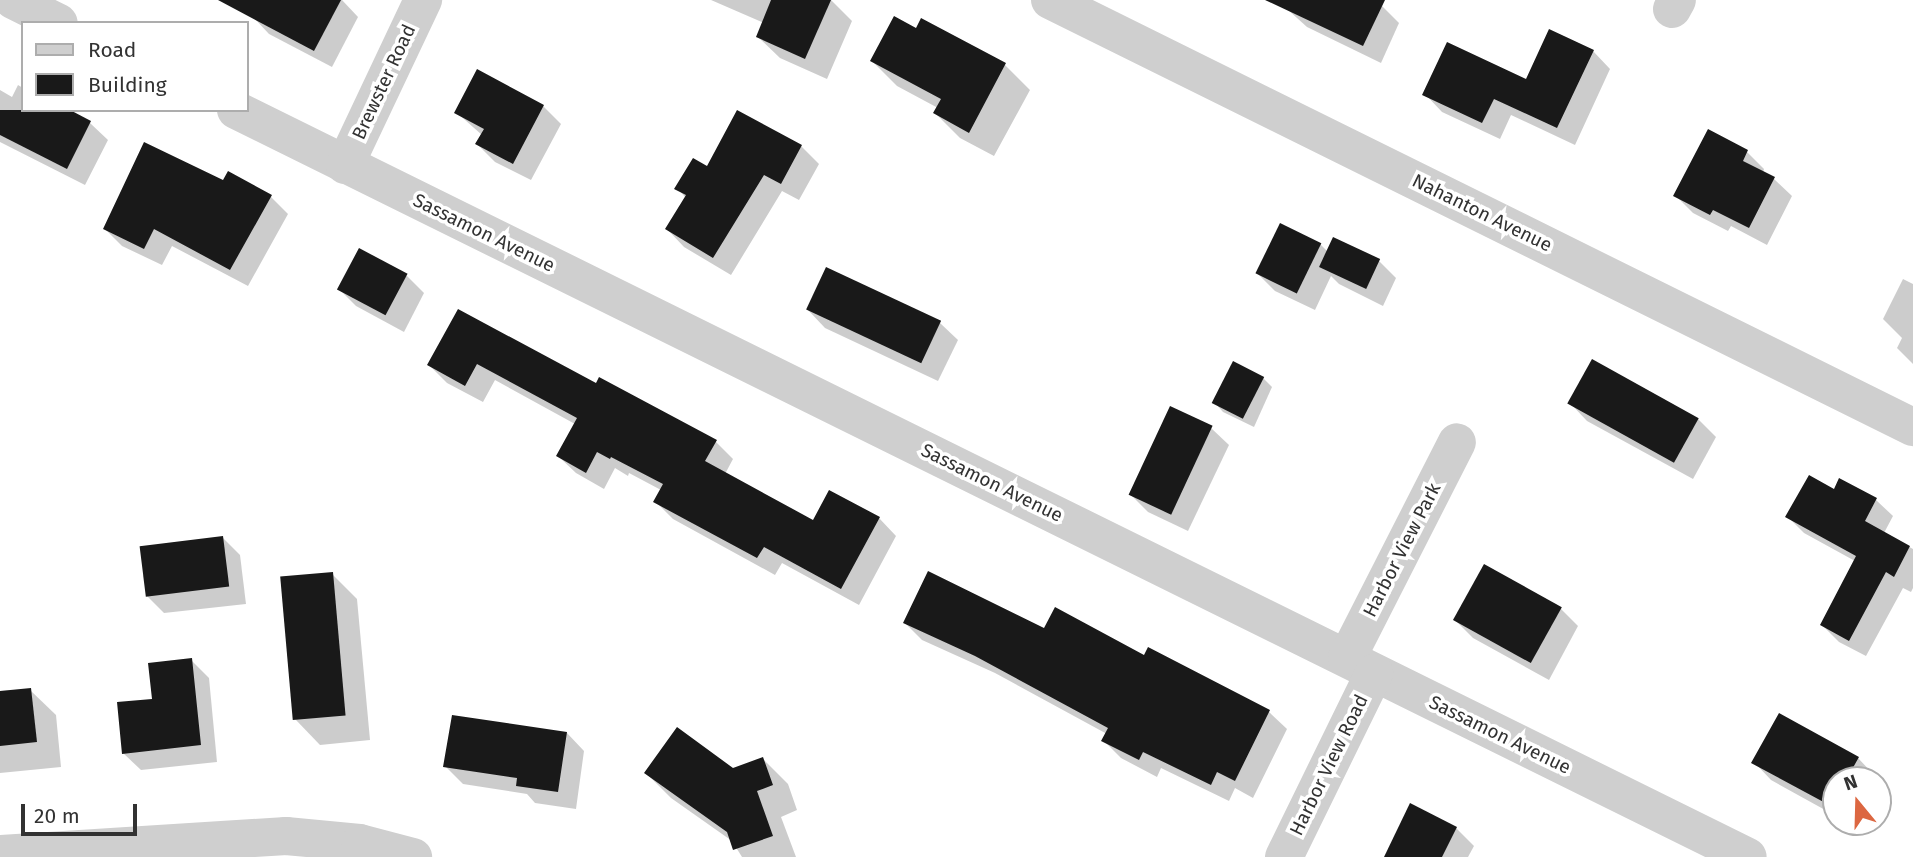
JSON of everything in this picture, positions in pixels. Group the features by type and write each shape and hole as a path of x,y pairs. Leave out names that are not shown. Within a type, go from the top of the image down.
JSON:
{"street":[{"path":"13,0 55,21"},
{"name":"Brewster Road","path":"345,165 423,0"},
{"name":"Nahanton Avenue","path":"1050,0 1913,427"},
{"name":"Sassamon Avenue","path":"240,112 1748,857"},
{"name":"Harbor View Park","path":"1360,665 1457,442"},
{"name":"Harbor View Road","path":"1284,857 1360,665"},
{"path":"0,855 286,836 360,843 413,857"}],"building":[{"path":"218,0 341,0 314,51"},
{"path":"771,0 831,0 805,59 756,37"},
{"path":"1265,0 1385,0 1363,46"},
{"path":"894,16 916,28 921,18 1006,63 969,133 933,113 941,99 870,61"},
{"path":"1549,29 1594,50 1557,128 1494,99 1482,123 1422,95 1447,42 1526,79"},
{"path":"477,69 544,105 513,164 475,144 484,129 454,113"},
{"path":"0,110 74,112 91,121 67,169 0,135"},
{"path":"737,110 802,145 781,184 764,175 713,258 665,229 686,195 674,189 693,158 707,166"},
{"path":"1708,129 1748,150 1743,161 1775,177 1749,228 1713,210 1710,215 1673,196"},
{"path":"144,142 223,180 228,171 272,195 230,270 154,229 144,249 103,229"},
{"path":"1280,223 1321,243 1297,293 1255,273"},
{"path":"1333,237 1380,259 1366,289 1319,267"},
{"path":"359,248 408,274 385,315 337,289"},
{"path":"826,267 941,321 921,363 806,310"},
{"path":"458,309 596,383 599,377 717,440 705,461 813,520 829,490 880,517 841,589 764,547 757,558 653,502 663,484 611,457 610,459 597,452 586,473 556,456 577,418 477,364 465,386 427,365"},
{"path":"1592,359 1699,418 1674,463 1567,404"},
{"path":"1233,361 1264,377 1243,419 1212,403"},
{"path":"1170,406 1213,426 1171,515 1129,495"},
{"path":"1809,475 1834,489 1839,478 1877,498 1865,521 1910,546 1894,577 1886,572 1849,641 1820,625 1856,556 1785,517"},
{"path":"223,536 229,587 146,597 140,546"},
{"path":"1484,564 1562,607 1531,663 1453,620"},
{"path":"928,571 1044,628 1055,607 1144,655 1148,647 1270,710 1235,781 1217,772 1211,785 1143,752 1139,760 1101,741 1108,728 975,656 903,623"},
{"path":"333,572 346,715 293,720 280,577"},
{"path":"192,658 201,745 122,754 117,702 152,699 148,663"},
{"path":"31,688 37,742 0,746 0,691"},
{"path":"1779,713 1859,757 1854,766 1822,766 1822,801 1751,763"},
{"path":"452,715 567,732 558,792 516,786 517,778 443,767"},
{"path":"677,727 733,768 763,757 773,785 757,791 773,836 733,850 727,832 644,773"},
{"path":"1410,803 1457,827 1442,857 1384,857"}]}
